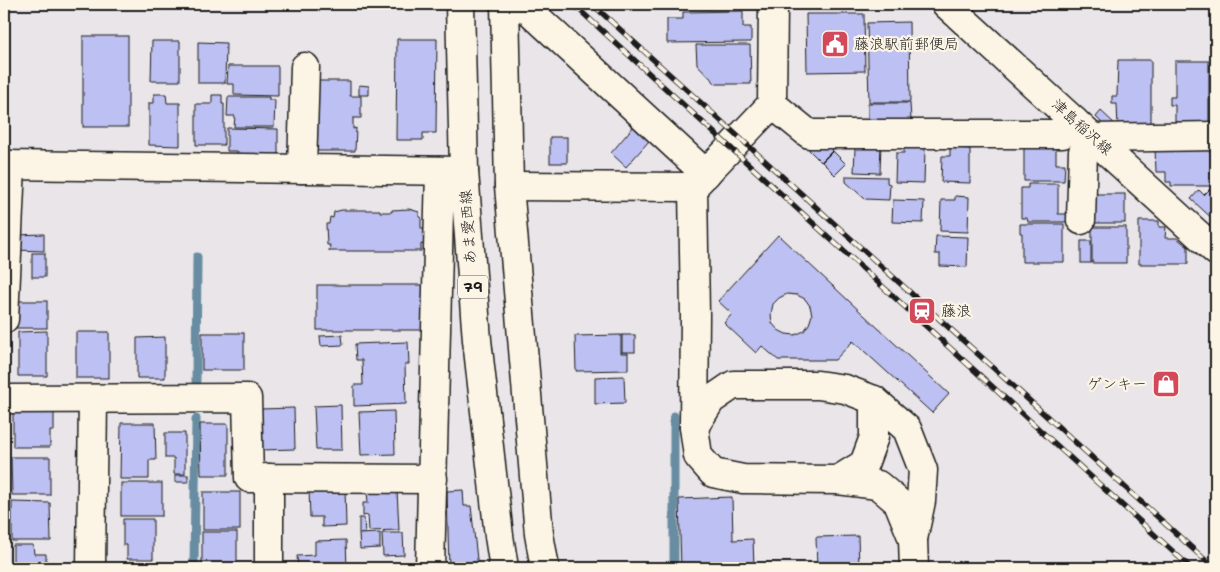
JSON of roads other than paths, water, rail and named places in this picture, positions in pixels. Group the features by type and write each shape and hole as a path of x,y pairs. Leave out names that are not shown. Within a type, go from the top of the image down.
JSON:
{"street":[{"name":"あま愛西線","path":"460,4 452,171 477,340 504,568"},
{"path":"505,4 509,186 539,534 545,568"},
{"path":"522,4 699,180"},
{"path":"773,4 772,104 699,180 694,427 698,456 713,473 743,479 838,480 878,485 898,502 913,539"},
{"name":"津島稲沢線","path":"946,4 1216,252"},
{"path":"302,169 305,67"},
{"path":"772,104 809,134 1062,134 1084,129 1216,136"},
{"path":"1081,220 1084,129"},
{"path":"4,319 8,165 452,171 433,479 430,568"},
{"path":"509,186 699,180"},
{"path":"695,315 706,354 712,367 733,385"},
{"path":"694,427 711,400 733,385 818,385 845,389 874,400 908,429 923,470 921,501 913,539 914,568"},
{"path":"91,568 93,398"},
{"path":"4,399 247,398 249,478 433,479"},
{"path":"838,480 864,464 874,437 874,400"},
{"path":"269,478 270,568"}],"waterway":[{"path":"196,381 197,257"},
{"path":"674,416 674,568"},
{"path":"194,568 196,419"}],"railway":[{"path":"573,4 1191,568"},
{"path":"592,4 1214,568"}],"place":[{"name":"藤浪駅前郵便局","path":"835,44"},
{"name":"藤浪","path":"922,311"},
{"name":"ゲンキー","path":"1166,384"}]}
